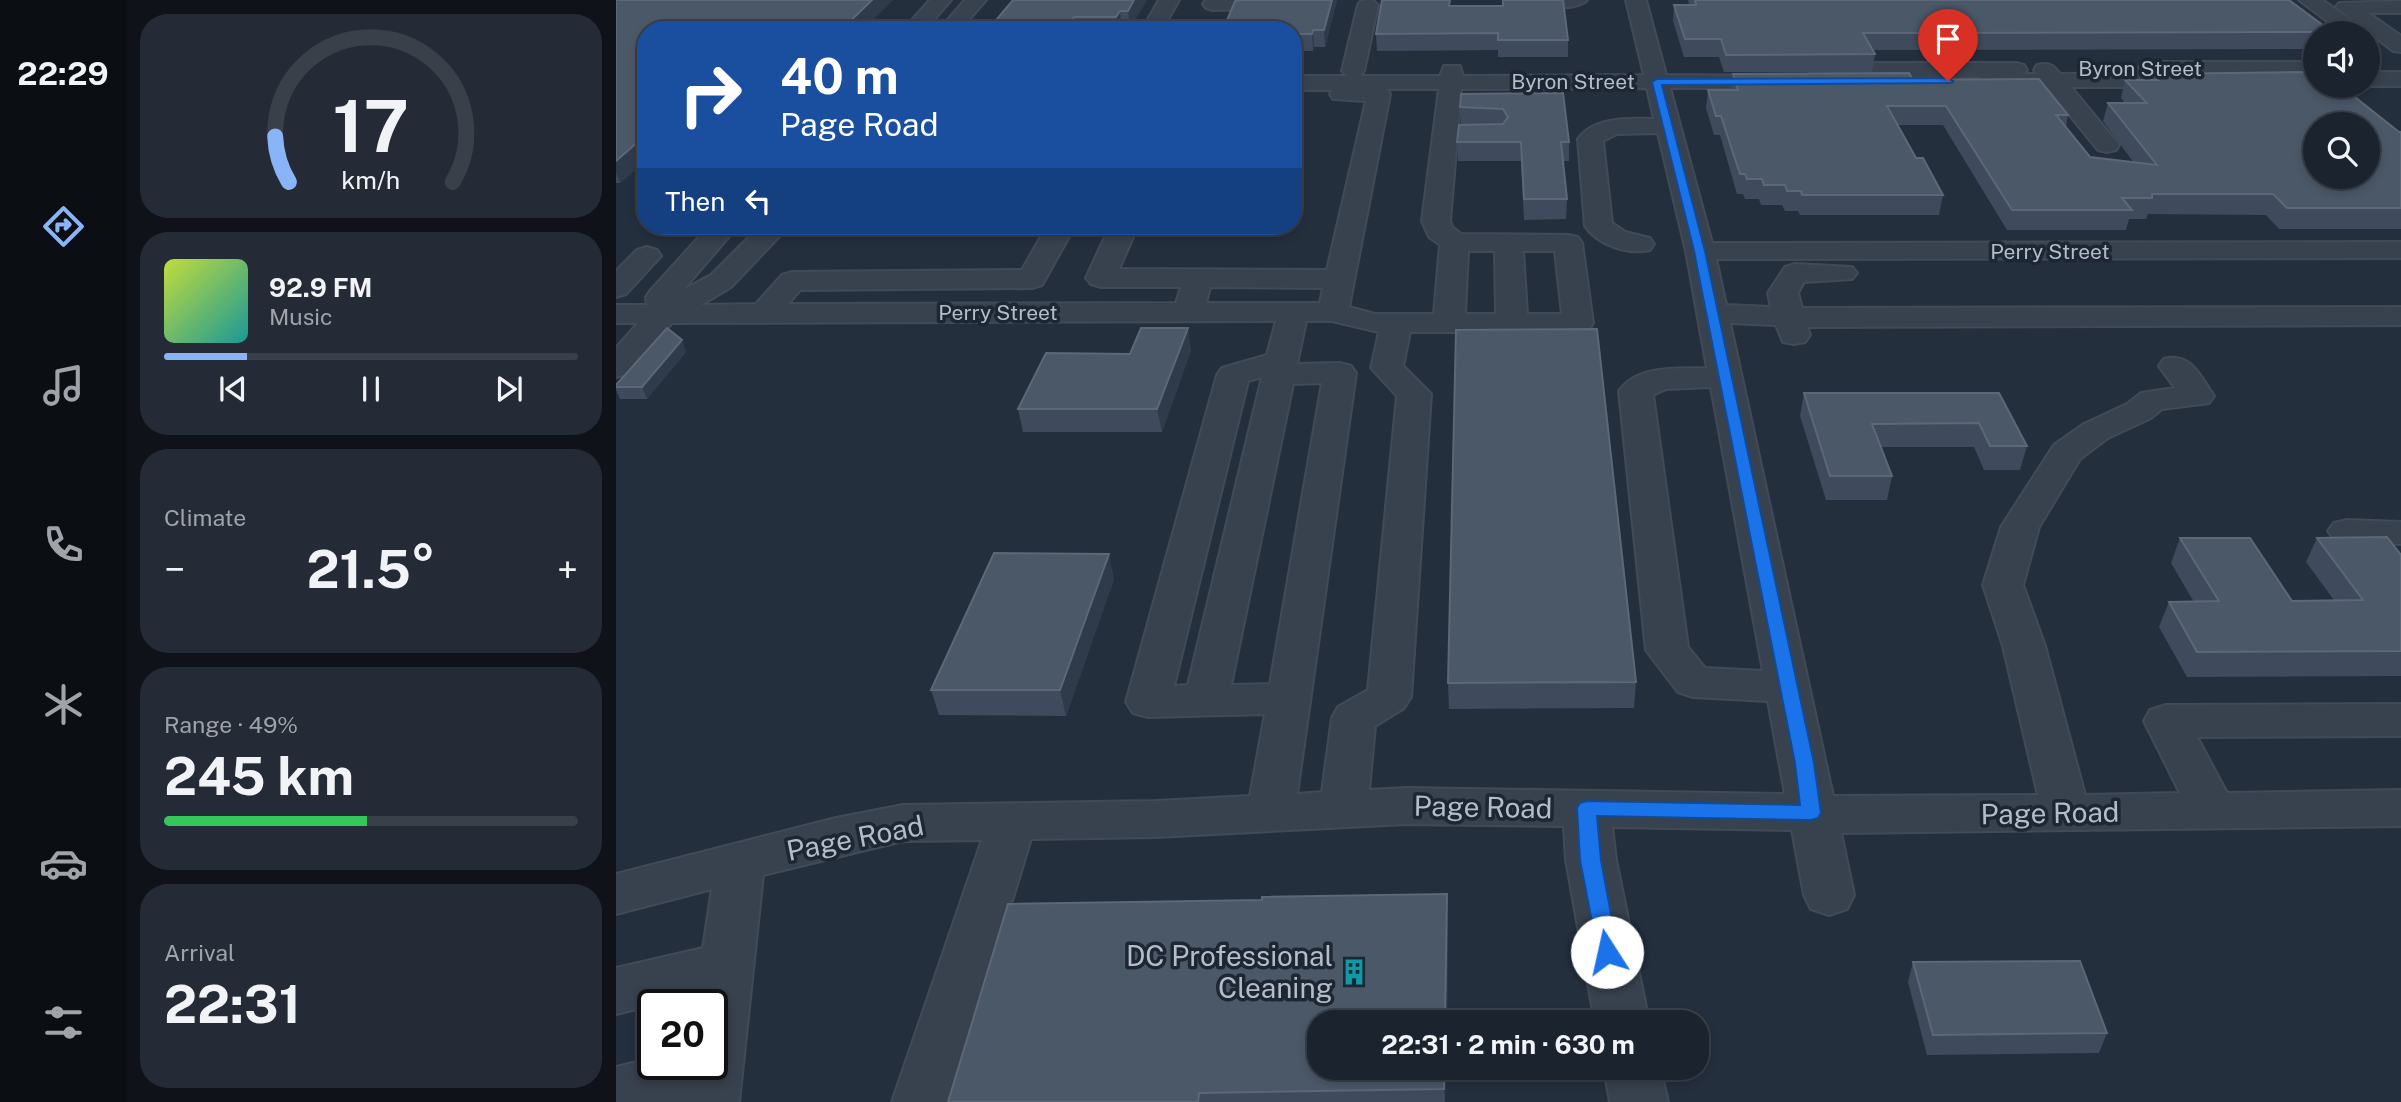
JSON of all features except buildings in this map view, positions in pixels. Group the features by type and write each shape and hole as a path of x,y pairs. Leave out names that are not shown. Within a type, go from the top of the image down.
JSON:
{"street":[{"path":"921,21 941,0"},
{"path":"957,21 976,0"},
{"path":"1157,21 1169,0"},
{"path":"1211,8 1261,3 1262,0"},
{"path":"1541,0 1577,0"},
{"path":"1636,0 1700,251 1805,763 1811,813 1829,895"},
{"path":"2309,0 2349,21"},
{"path":"1339,75 1367,5"},
{"path":"2356,21 2346,7 2401,7"},
{"path":"2380,36 2401,47"},
{"path":"2380,46 2401,47"},
{"path":"2380,50 2401,67"},
{"path":"2380,68 2401,67"},
{"name":"Byron Street","path":"1302,72 1451,85 1655,76 2049,75 2303,69"},
{"name":"Byron Street","path":"1302,81 1339,75"},
{"path":"2049,75 2107,145"},
{"name":"Byron Street","path":"2049,75 2303,80"},
{"path":"2380,84 2401,79"},
{"path":"1512,323 1508,243 1454,242 1439,231 1436,221 1458,135 1451,85 1537,101"},
{"path":"1302,94 1379,94 1333,312"},
{"path":"1640,244 1615,238 1599,226 1590,139 1601,130 1618,127 1668,126"},
{"path":"663,314 661,298 716,235"},
{"path":"616,367 663,314 721,281 766,235"},
{"path":"765,313 792,281 1032,279 1056,235"},
{"path":"1120,235 1101,278 1340,279"},
{"path":"1449,323 1454,242"},
{"name":"Perry Street","path":"616,314 1333,312 1374,323 1578,323 1568,243 1508,243"},
{"name":"Perry Street","path":"1700,251 2401,250"},
{"path":"616,288 647,256"},
{"path":"1789,316 1795,273 2401,272"},
{"path":"1188,312 1198,278"},
{"path":"946,313 966,279"},
{"path":"1206,700 1293,312"},
{"path":"1712,313 1821,317 2401,316"},
{"path":"1343,809 1354,718 1390,697 1414,394 1387,368 1396,323"},
{"path":"2066,813 2024,646 2003,585 2020,527 2066,452 2096,431 2139,411 2202,403 2175,366"},
{"path":"1271,813 1289,699 1340,373 1280,368 1233,375 1148,702 1289,699"},
{"path":"1726,377 1660,379 1636,391 1667,650 1692,682 1789,687"},
{"path":"2347,531 2401,533"},
{"path":"2213,811 2166,721 2401,720"},
{"name":"Page Road","path":"616,894 836,837 904,823 1156,819 1406,806 1870,816 2401,808"},
{"path":"1587,808 1591,860 1620,1010"},
{"path":"920,1102 1013,820"},
{"path":"616,1093 712,1085 740,863"},
{"path":"616,991 727,965"},
{"path":"1634,1080 1639,1102"}],"place":[{"name":"DC Professional Cleaning","path":"1354,972"}],"route":[{"path":"1607,952 1591,860 1587,808 1811,813 1805,763 1700,251 1657,82 1948,81"}]}
